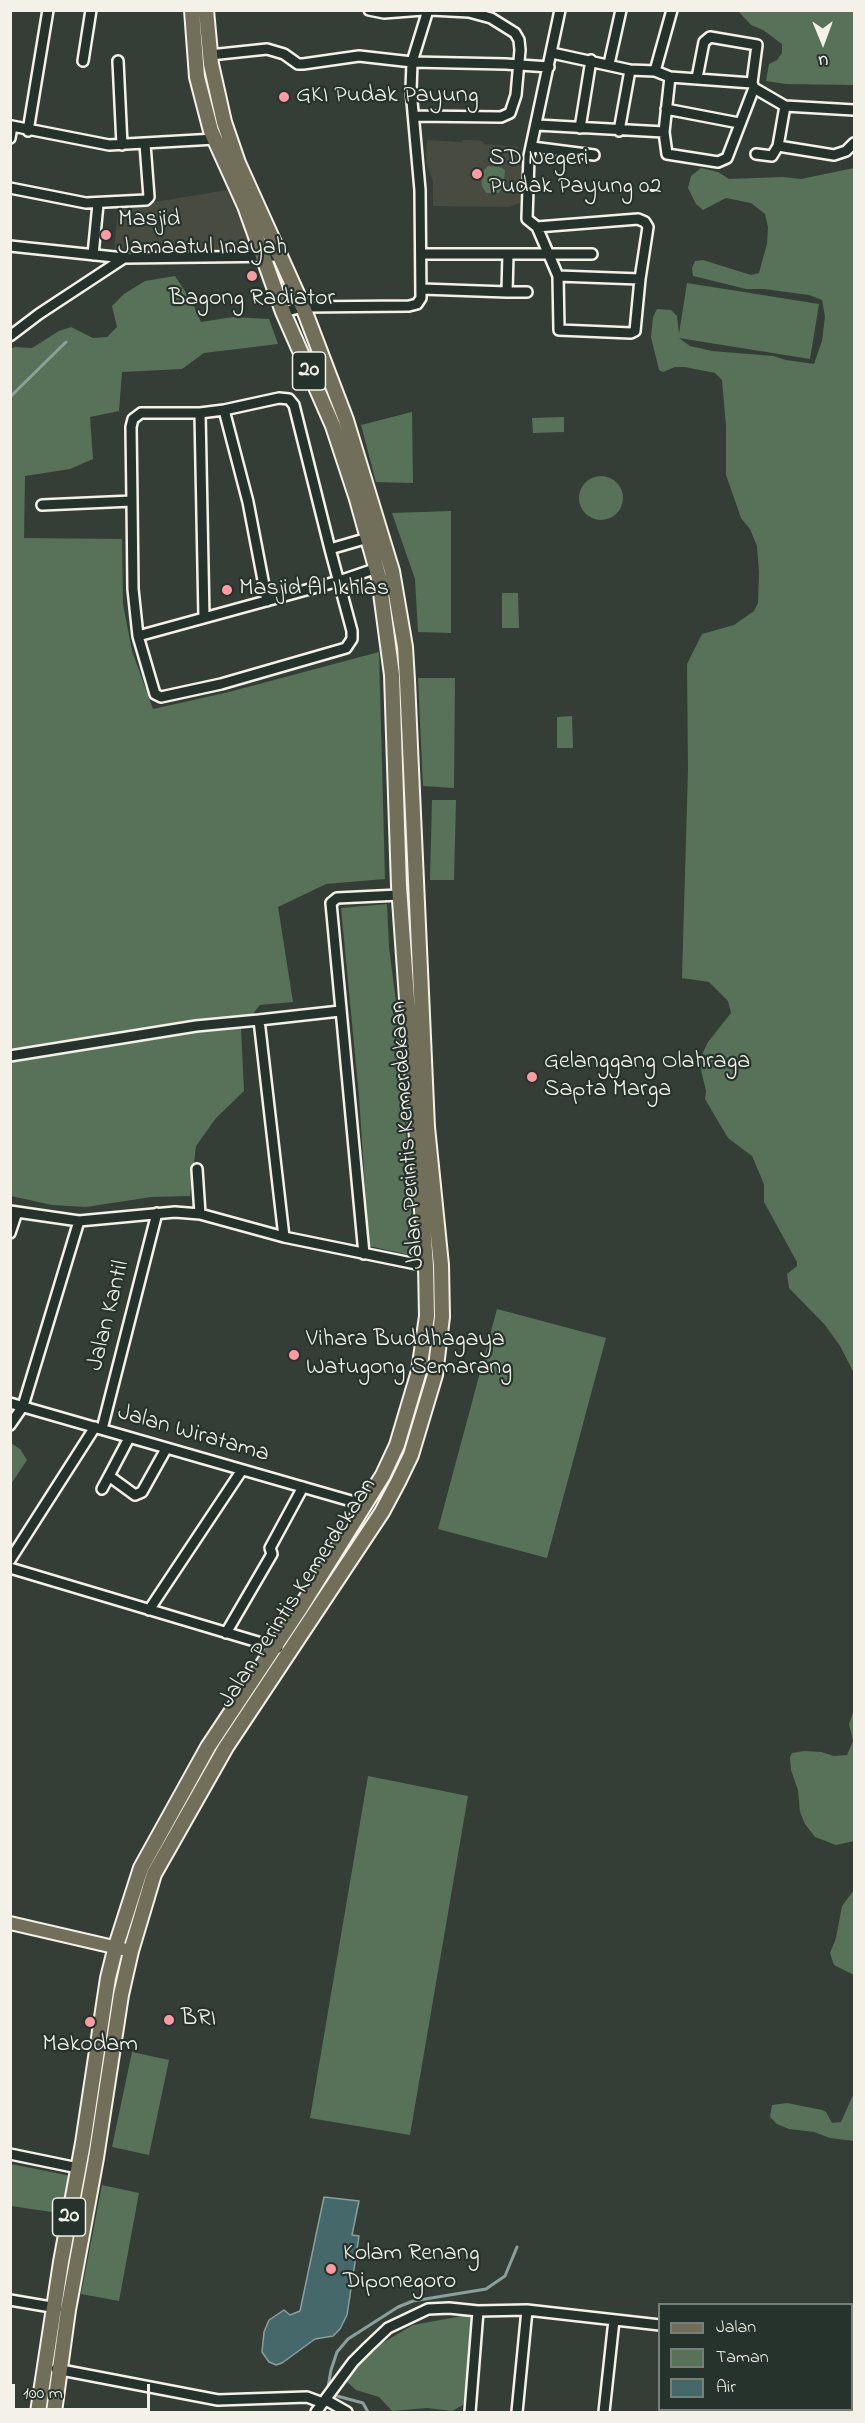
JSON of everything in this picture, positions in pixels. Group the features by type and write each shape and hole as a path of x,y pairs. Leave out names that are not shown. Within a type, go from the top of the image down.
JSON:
{"highway":[{"name":"Jalan Perintis Kemerdekaan","path":"54,2412 60,2370 61,2309 78,2168 107,1985 116,1946 141,1868 214,1738 382,1512 414,1445 435,1375 442,1317 442,1289 399,895 392,675 377,568 333,426 283,312 245,206 214,139 197,77 192,10"},
{"name":"Jalan Perintis Kemerdekaan","path":"38,2412 45,2367 96,2158 115,2027 131,1951 154,1874 281,1649 384,1475 397,1446 419,1371 427,1316 405,647 392,571 346,420 303,307 235,154 224,122 210,55 206,10"},
{"path":"368,538 382,533"}],"main road":[{"path":"10,1923 131,1951"}],"street":[{"path":"28,131 48,10"},
{"path":"84,61 91,10"},
{"path":"369,10 384,13 423,10"},
{"path":"413,58 430,10 469,12 491,18 510,29 519,40 516,95 510,113 501,117 414,116"},
{"path":"537,227 638,219 645,222 648,227 635,331 631,333 559,330 558,276 537,227 527,219 528,173 532,147 560,10"},
{"path":"609,64 621,10"},
{"path":"655,71 672,10"},
{"path":"283,312 303,307 417,304 422,289 422,254 420,190 411,90 413,58 411,46 419,17 415,11"},
{"path":"670,77 664,132 668,154 723,161 727,158 753,86 757,45 737,40 710,37 706,39 697,78"},
{"path":"210,55 267,50 284,54 298,64 350,57 375,60 413,58 549,67"},
{"path":"552,53 630,70 655,71 670,77 697,78 753,86 785,106 855,110"},
{"path":"580,128 591,60"},
{"path":"118,61 122,145"},
{"path":"619,131 630,70"},
{"path":"756,154 772,156 778,146 785,106"},
{"path":"666,109 739,123"},
{"path":"537,125 664,132"},
{"path":"10,138 11,126 109,145 214,139"},
{"path":"778,146 834,155 846,151 855,142"},
{"path":"10,188 86,203 143,201 149,197 145,144"},
{"path":"532,147 594,155"},
{"path":"93,255 98,204"},
{"path":"10,246 124,258 282,256"},
{"path":"422,254 550,256 592,254"},
{"path":"507,292 508,254"},
{"path":"10,323 14,334 39,314 124,258"},
{"path":"558,276 640,279"},
{"path":"422,289 527,292"},
{"path":"279,398 289,399 294,405 352,631 352,639 346,648 221,684 161,698 155,694 138,636 133,589 130,427 133,419 141,413 158,411 200,413 224,410 279,398"},
{"path":"224,410 248,502 267,601"},
{"path":"200,413 204,618"},
{"path":"42,505 132,501"},
{"path":"330,549 368,538"},
{"path":"138,636 339,581 377,568"},
{"path":"364,1254 340,1011 332,903 337,898 399,895"},
{"path":"10,1056 196,1026 340,1011"},
{"path":"259,1020 284,1237"},
{"path":"197,1169 200,1214"},
{"path":"10,1233 14,1212 79,1221 157,1213 200,1214 284,1237 426,1266"},
{"name":"Jalan Kantil","path":"10,1560 98,1428 157,1213"},
{"path":"10,1425 22,1406 79,1221"},
{"name":"Jalan Wiratama","path":"10,1403 365,1505"},
{"path":"102,1489 129,1438"},
{"path":"109,1476 138,1496 166,1449"},
{"path":"149,1610 242,1470"},
{"path":"226,1633 272,1554 270,1548 303,1487"},
{"path":"10,1568 281,1649"},
{"path":"10,2154 78,2168"},
{"path":"10,2300 61,2309"},
{"path":"316,2412 352,2362 388,2328 428,2309 526,2310 658,2325"},
{"path":"517,2412 526,2310"},
{"path":"470,2412 478,2311"},
{"path":"604,2412 614,2320"},
{"path":"45,2367 218,2400 328,2396 346,2412"}],"shaded area":[{"name":"SD Negeri Pudak Payung 02","path":"427,140 462,142 462,140 472,140 482,141 484,144 518,147 517,164 524,166 520,203 509,207 433,206 433,182 426,161"},
{"path":"227,190 251,242 252,254 114,251 118,208"}],"green space":[{"path":"731,11 854,11 854,85 786,84 766,81 769,64 777,60 782,53 782,44 763,30 751,25 739,12"},
{"path":"488,166 505,170 504,182 499,193 486,193 482,186 481,173"},
{"path":"701,168 718,172 729,179 783,177 801,179 854,168 854,1373 840,1346 825,1325 789,1288 787,1274 797,1266 797,1262 764,1202 764,1184 752,1156 728,1138 705,1099 706,1091 699,1061 708,1042 731,1013 728,1001 709,982 682,978 688,770 687,664 702,634 734,625 754,611 758,603 759,572 757,546 750,529 741,518 726,475 726,426 722,380 715,373 685,367 675,367 663,372 659,370 651,337 653,317 657,309 671,310 677,316 679,334 687,283 819,304 810,359 679,338 690,346 712,351 773,356 814,364 822,341 825,317 822,300 809,295 746,289 693,276 692,268 695,261 703,260 751,275 759,273 767,244 768,227 765,214 751,203 726,198 703,210 696,204 688,188 691,176"},
{"path":"175,276 192,302 201,322 233,317 269,319 278,344 204,353 182,369 122,372 119,411 90,417 93,459 70,469 25,476 24,538 122,539 123,604 132,651 153,709 229,692 379,652 385,879 326,884 278,907 293,1002 260,1005 241,1028 244,1091 216,1118 196,1146 190,1196 151,1197 86,1207 52,1205 11,1196 10,349 32,348 59,331 71,327 93,338 107,337 117,327 112,306 124,294 145,281"},
{"path":"412,412 413,483 376,482 361,425"},
{"path":"564,417 564,432 533,433 532,418"},
{"path":"601,476 610,477 617,482 622,489 622,507 617,514 610,519 601,520 592,519 585,514 580,507 579,498 580,489 585,482 592,477"},
{"path":"451,511 451,633 418,632 415,579 392,513"},
{"path":"502,593 518,593 519,628 502,628"},
{"path":"418,678 455,678 454,788 423,786"},
{"path":"572,716 573,748 557,748 557,717"},
{"path":"432,800 456,800 454,880 430,880"},
{"path":"387,904 389,947 399,1026 414,1256 369,1246 359,1096 341,908"},
{"path":"497,1309 606,1338 547,1558 438,1529"},
{"path":"11,1443 20,1449 27,1460 11,1484"},
{"path":"854,1710 854,1841 836,1845 815,1837 805,1824 800,1812 798,1790 791,1770 790,1757 792,1753 804,1751 821,1752 834,1756 847,1755 853,1741 849,1724"},
{"path":"368,1776 468,1796 410,2135 310,2118"},
{"path":"854,1890 854,1975 834,1965 830,1953 836,1938 842,1906"},
{"path":"132,2052 169,2060 149,2155 112,2147"},
{"path":"854,2093 854,2141 789,2129 777,2124 770,2117 772,2105 787,2103 822,2110 826,2112 832,2123 841,2122"},
{"path":"11,2164 71,2176 65,2214 11,2206"},
{"path":"102,2185 139,2193 119,2301 81,2294"},
{"path":"473,2314 467,2391 463,2405 452,2411 427,2408 392,2411 379,2397 356,2390 345,2380 362,2355 413,2325"}],"water":[{"name":"Kolam Renang Diponegoro","path":"324,2197 359,2201 352,2235 359,2236 347,2315 340,2329 333,2336 315,2339 276,2365 269,2362 262,2352 264,2332 269,2320 284,2310 290,2315 300,2311"}],"waterway":[{"path":"10,397 66,342"},
{"path":"368,2412 363,2403 337,2396 328,2387 337,2352 348,2339 398,2307 413,2301 486,2289 505,2276 517,2247"}],"place":[{"name":"GKI Pudak Payung","path":"284,97"},
{"name":"SD Negeri Pudak Payung 02","path":"477,174"},
{"name":"Masjid Jamaatul Inayah","path":"106,235"},
{"name":"Bagong Radiator","path":"252,276"},
{"name":"Masjid Al Ikhlas","path":"227,590"},
{"name":"Gelanggang Olahraga Sapta Marga","path":"532,1077"},
{"name":"Vihara Buddhagaya Watugong Semarang","path":"294,1355"},
{"name":"BRI","path":"169,2020"},
{"name":"Makodam","path":"90,2022"},
{"name":"Kolam Renang Diponegoro","path":"331,2269"}]}
